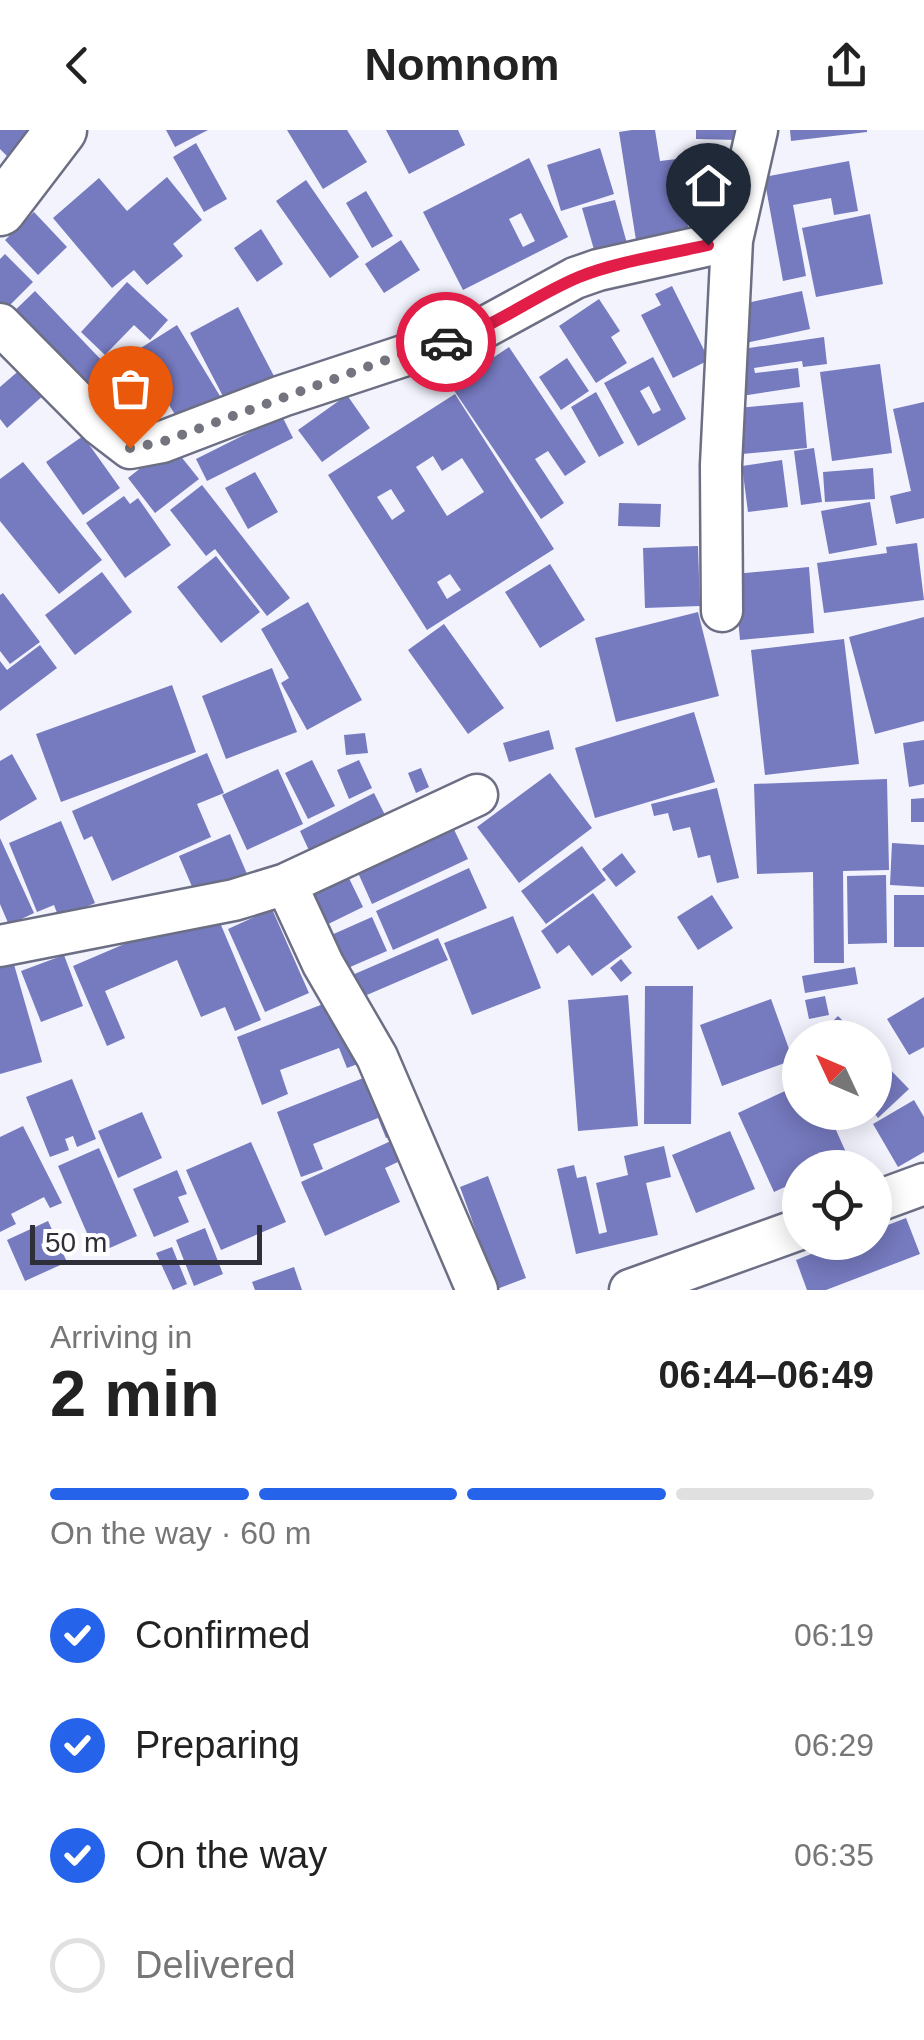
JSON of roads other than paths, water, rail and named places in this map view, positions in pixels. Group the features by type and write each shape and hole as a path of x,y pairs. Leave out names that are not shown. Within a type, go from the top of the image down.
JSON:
{"main road":[{"path":"0,210 61,130"}],"street":[{"path":"722,611 722,465 732,240 757,130"},
{"path":"0,324 100,426 130,448 162,442 397,356 476,332 575,278 598,270 732,240"},
{"path":"0,946 234,900 286,884 477,796"},
{"path":"286,884 323,964 376,1057 477,1290"},
{"path":"892,1196 924,1184"},
{"path":"630,1290 782,1235"}]}
